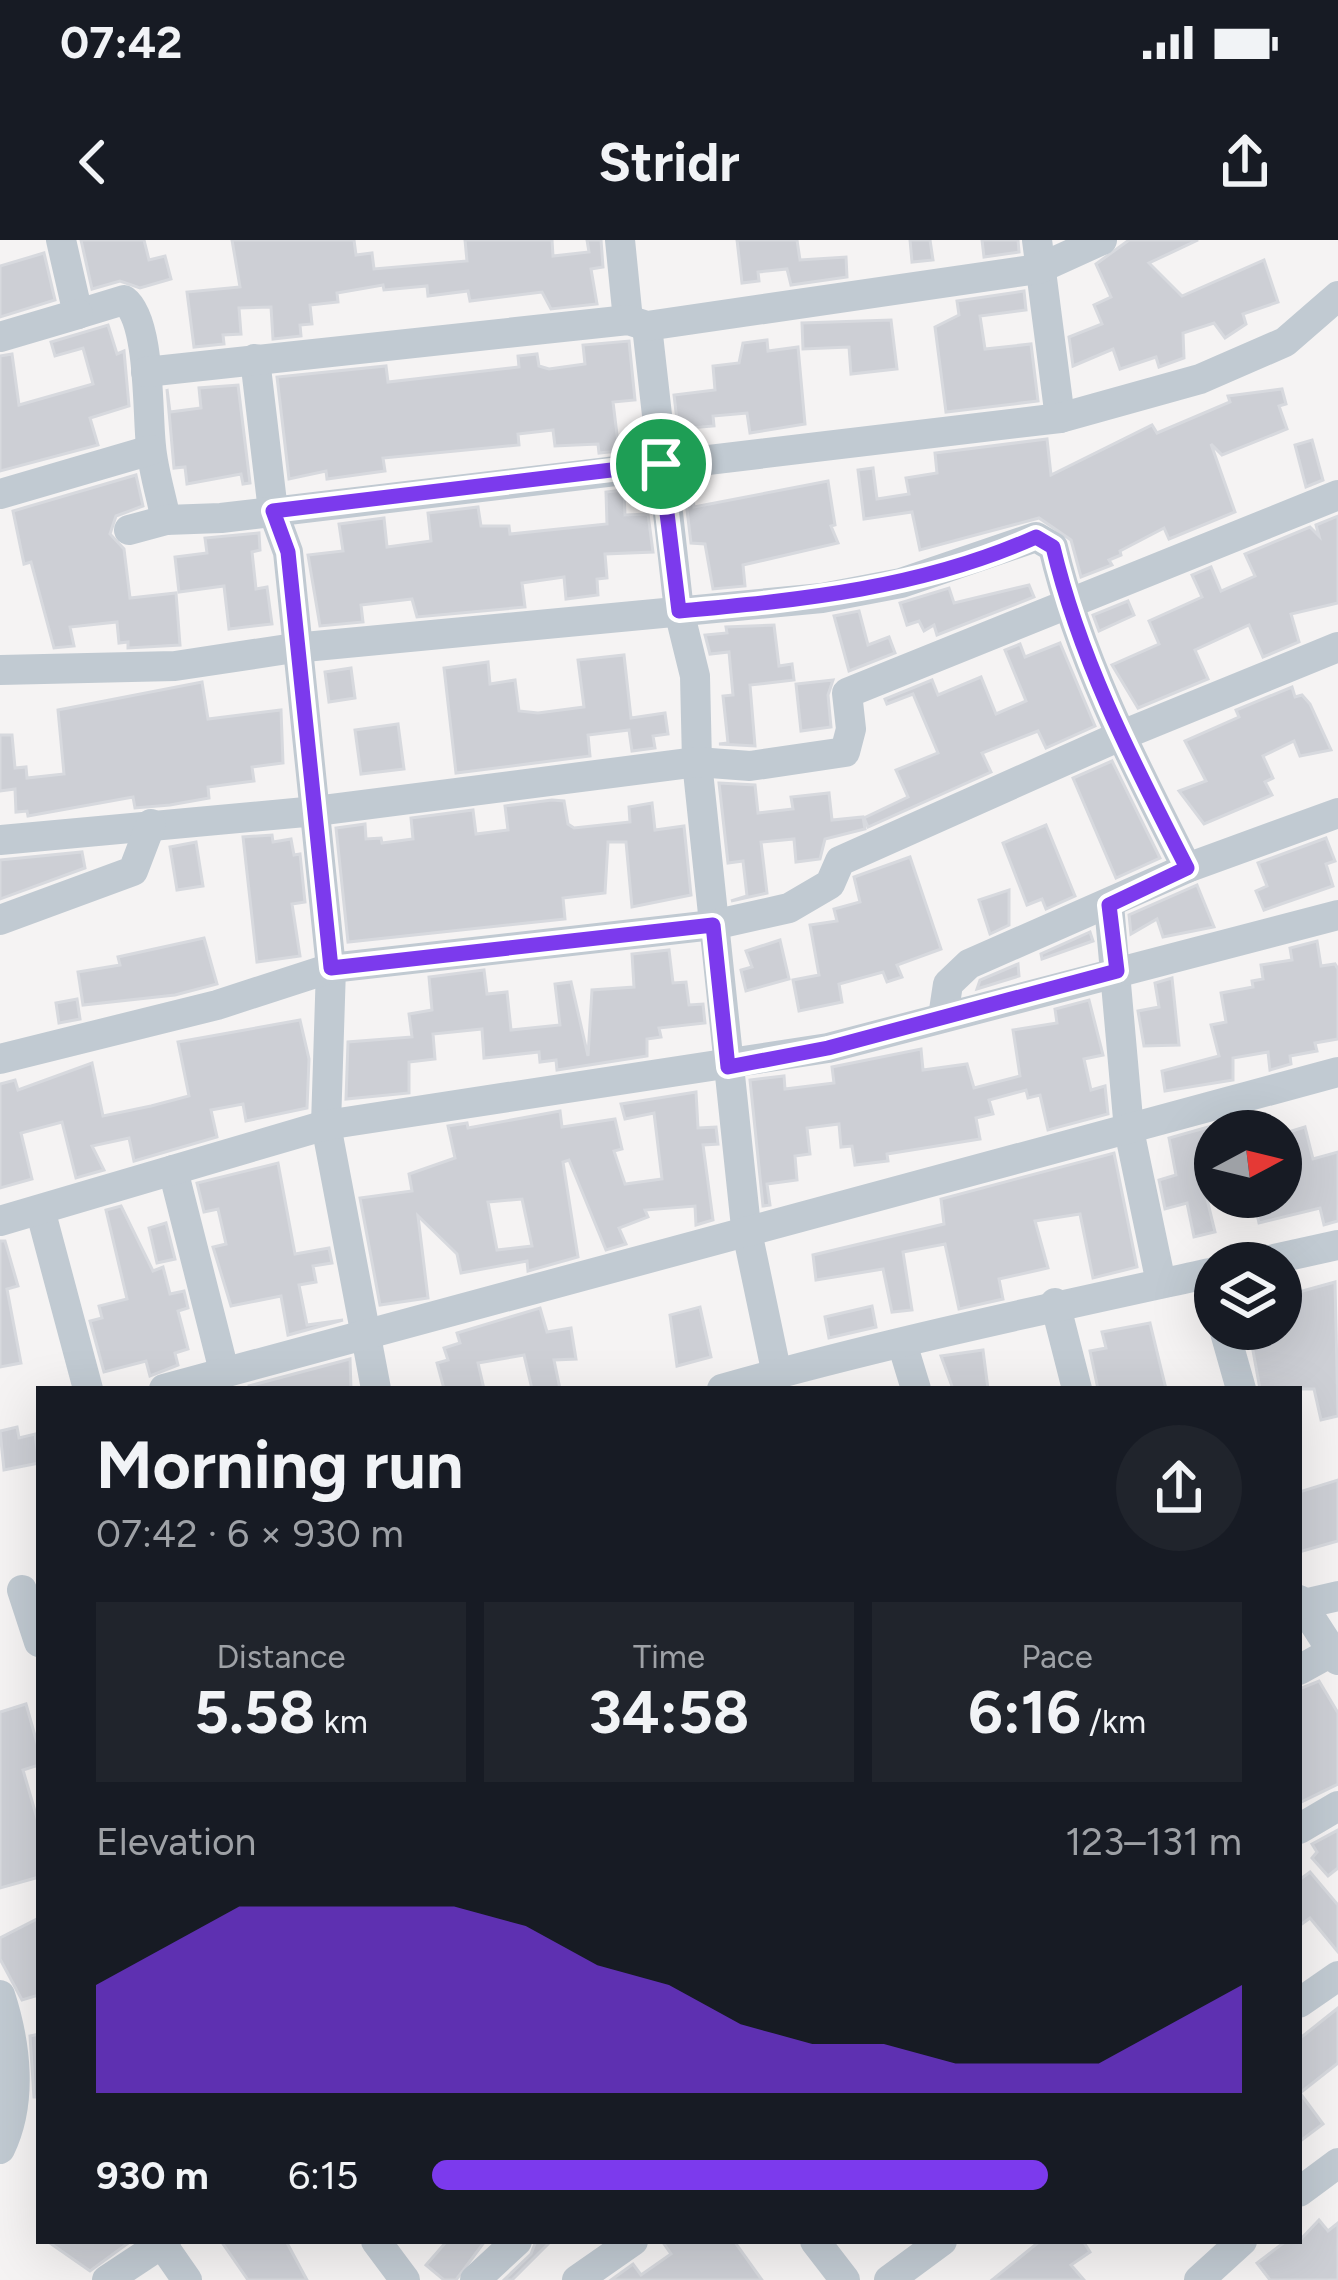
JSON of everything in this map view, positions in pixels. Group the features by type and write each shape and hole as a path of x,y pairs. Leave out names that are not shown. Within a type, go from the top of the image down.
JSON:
{"street":[{"path":"61,240 78,314"},
{"path":"620,240 661,464 679,611 695,676 697,763 713,925 746,1228 769,1379"},
{"path":"146,372 638,323 1102,240"},
{"path":"1038,255 1060,418"},
{"path":"130,530 166,520 1060,418 1200,379 1285,342 1338,296"},
{"path":"0,337 129,302 146,372 151,450 166,520"},
{"path":"255,359 273,511 288,552 294,648 331,968 326,1125 375,1386"},
{"path":"0,494 151,450"},
{"path":"0,840 316,811 697,763 750,766 845,752 851,729 847,693 1338,495"},
{"path":"0,670 175,666 294,648 823,598 901,583 1036,537 1053,547 1067,605 1120,736 1187,868"},
{"path":"0,1059 217,1005 331,968 713,925 789,908 830,884 840,861 1120,736 1338,647"},
{"path":"943,1016 947,984 969,964 1187,868 1338,813"},
{"path":"0,920 134,871 151,824"},
{"path":"1109,905 1130,1130 1161,1283"},
{"path":"0,1222 326,1125 728,1067 828,1048 1338,915"},
{"path":"174,1386 364,1331 1338,1072"},
{"path":"173,1170 224,1371"},
{"path":"41,1213 87,1386"},
{"path":"1302,1253 1338,1245"},
{"path":"736,1386 1054,1304 1194,1281"},
{"path":"1054,1304 1076,1386"},
{"path":"902,1342 915,1386"},
{"path":"1230,1350 1240,1386"},
{"path":"20,1590 36,1634"},
{"path":"1302,1602 1338,1596"},
{"path":"1302,1607 1335,1655 1302,1669"},
{"path":"1302,1827 1338,1806"},
{"path":"1302,2001 1338,1976"},
{"path":"0,1995 14,2055 9,2132 0,2149"},
{"path":"1302,2190 1338,2163"},
{"path":"107,2280 161,2244"},
{"path":"165,2244 188,2280"},
{"path":"378,2244 405,2280"},
{"path":"475,2280 514,2244"},
{"path":"577,2280 629,2244"},
{"path":"817,2244 845,2280"},
{"path":"890,2280 938,2244"},
{"path":"1199,2280 1239,2244"}],"building":[{"path":"81,240 144,240 149,260 165,256 171,279 140,288 120,281 92,289"},
{"path":"232,240 354,240 356,255 372,253 374,269 467,261 465,240 552,240 553,256 589,252 587,240 601,240 603,267 591,269 597,304 551,309 542,292 470,301 468,291 428,296 427,286 384,290 383,285 337,293 338,302 310,305 312,324 300,325 301,336 273,339 271,307 239,308 241,334 223,335 224,344 194,347 187,292 240,287"},
{"path":"737,240 797,240 800,260 846,257 847,277 791,285 787,269 758,272 759,281 742,283"},
{"path":"910,240 930,240 933,260 912,262"},
{"path":"982,240 1018,240 1019,252 984,257"},
{"path":"1129,240 1198,240 1149,263 1182,296 1264,260 1278,302 1243,314 1246,324 1225,338 1214,323 1183,333 1184,358 1159,367 1156,357 1120,369 1113,349 1073,366 1069,337 1102,324 1094,305 1111,297 1096,264"},
{"path":"44,253 55,300 0,317 0,266"},
{"path":"1024,291 1026,310 980,316 985,349 1031,344 1038,401 946,412 935,327 959,315 957,301"},
{"path":"891,320 897,369 851,374 849,347 803,349 802,323"},
{"path":"108,325 117,354 124,351 129,406 90,418 98,445 0,471 0,356 12,354 19,405 93,384 83,348 55,356 51,342"},
{"path":"767,340 768,351 798,347 805,424 750,433 747,413 713,416 714,426 678,429 674,395 715,390 713,366 739,363 743,343"},
{"path":"629,341 635,400 613,402 619,451 599,453 598,444 555,446 553,430 518,434 519,445 383,458 385,471 327,479 326,471 289,479 277,377 386,366 388,382 519,367 518,356 537,354 539,366 549,369 585,364 583,345"},
{"path":"238,385 250,483 243,484 241,474 187,484 185,467 174,468 167,389 170,412 201,408 199,388"},
{"path":"1282,389 1286,404 1279,406 1287,429 1222,455 1211,444 1235,512 1169,539 1164,528 1120,551 1121,555 1109,560 1112,565 1081,577 1071,540 1039,518 920,550 912,512 864,519 858,470 873,468 877,499 909,494 906,478 937,473 935,453 1047,439 1051,475 1152,425 1157,433 1230,402 1228,396"},
{"path":"1312,440 1323,480 1306,487 1295,445"},
{"path":"136,475 143,506 116,516 110,534 124,549 130,598 176,593 180,645 128,648 128,642 119,643 117,622 70,627 74,646 54,648 31,562 24,564 13,511"},
{"path":"828,481 835,525 831,526 838,543 743,565 745,586 713,589 705,544 691,543 684,485 691,484 694,507"},
{"path":"624,490 625,515 648,514 653,552 605,554 607,578 597,579 598,595 566,599 564,577 522,583 525,607 417,617 412,599 361,605 363,622 320,626 308,555 343,551 339,524 384,518 387,547 431,541 428,513 478,507 481,526 509,526 510,534 607,524 606,492"},
{"path":"1338,516 1338,603 1291,614 1299,642 1263,657 1249,625 1195,650 1208,679 1138,708 1112,665 1159,644 1149,621 1202,597 1192,575 1211,567 1221,591 1255,576 1245,554 1310,527 1319,536 1316,525"},
{"path":"259,533 260,550 252,552 256,589 267,587 272,624 229,629 224,586 179,592 175,557 207,553 205,538"},
{"path":"1029,585 1034,597 937,635 934,625 924,631 919,621 907,625 900,603 949,588 954,603"},
{"path":"1128,601 1134,615 1099,631 1093,615"},
{"path":"859,611 868,645 889,637 895,653 849,671 834,616"},
{"path":"774,625 779,666 792,664 794,680 750,685 755,746 719,744 728,743 723,696 733,695 729,652 710,654 705,635 727,633 726,627"},
{"path":"1060,643 1095,726 1046,748 1038,731 982,753 991,772 868,827 864,818 908,797 896,770 938,753 913,694 887,704 885,699 932,680 938,695 981,677 996,714 1026,701 1005,650 1020,644 1025,657"},
{"path":"624,655 631,718 665,713 668,734 653,736 655,748 632,751 629,730 588,735 590,756 456,773 444,668 488,662 490,684 515,680 519,711 538,713 584,707 578,660"},
{"path":"351,668 355,698 329,702 325,672"},
{"path":"833,680 828,695 831,727 801,731 796,684"},
{"path":"202,682 208,719 281,710 283,763 252,767 254,781 208,787 209,798 170,805 135,808 133,797 28,816 27,811 16,812 15,789 0,791 0,735 12,735 15,768 26,767 27,778 64,774 58,710"},
{"path":"1292,687 1295,697 1302,695 1310,704 1331,750 1300,756 1294,741 1263,756 1273,778 1265,782 1272,795 1204,824 1179,791 1206,781 1185,741 1239,717 1236,710"},
{"path":"398,724 404,769 361,774 355,730"},
{"path":"1112,761 1160,858 1116,878 1073,778"},
{"path":"719,783 755,785 758,813 793,809 791,797 829,793 832,820 863,817 865,829 825,839 820,859 796,862 794,839 761,842 767,893 731,901 747,896 743,861 728,863"},
{"path":"564,801 568,824 574,828 630,822 629,807 652,803 655,830 684,826 691,895 632,907 626,842 608,842 605,893 563,898 565,919 348,942 336,828 365,824 366,839 381,838 382,843 413,839 411,818 473,810 476,834 508,830 505,806"},
{"path":"1046,825 1075,896 1046,909 1042,899 1027,905 1003,843"},
{"path":"272,835 273,842 291,839 294,855 300,854 305,902 292,904 300,956 257,962 243,837"},
{"path":"1326,838 1335,861 1326,864 1333,886 1264,910 1256,891 1267,886 1258,863"},
{"path":"196,842 203,886 177,890 170,847"},
{"path":"82,852 85,868 0,899 0,860"},
{"path":"910,857 941,949 897,965 902,977 887,982 883,972 839,984 842,1002 799,1011 793,980 819,975 810,925 837,921 834,909 860,902 854,877"},
{"path":"1197,885 1214,927 1163,937 1157,919 1131,934 1129,915"},
{"path":"1009,890 1009,925 990,934 979,900"},
{"path":"1090,932 1093,941 1042,959 1041,954"},
{"path":"204,938 217,984 175,995 83,1005 78,972 120,965 118,957"},
{"path":"780,940 789,979 746,991 741,970 752,967 746,951"},
{"path":"1317,941 1321,966 1335,964 1338,969 1338,1039 1315,1043 1317,1051 1290,1056 1291,1064 1270,1070 1268,1052 1233,1058 1233,1080 1165,1091 1162,1071 1219,1056 1211,1025 1226,1022 1221,993 1253,987 1252,981 1263,979 1261,965 1292,960 1290,948"},
{"path":"669,950 673,983 686,982 689,1005 703,1004 705,1023 659,1028 661,1037 647,1039 647,1056 557,1070 556,1060 540,1062 539,1052 484,1058 482,1029 433,1034 435,1059 409,1062 409,1093 346,1099 348,1042 412,1037 409,1014 432,1010 429,977 484,970 487,994 507,992 511,1030 560,1025 555,984 571,982 588,1056 592,990 634,987 632,954"},
{"path":"1018,964 1019,976 977,989 980,980"},
{"path":"1172,978 1179,1045 1144,1046 1138,1011 1159,1007 1155,983"},
{"path":"77,999 80,1019 59,1023 56,1003"},
{"path":"1089,1000 1103,1055 1084,1059 1091,1090 1105,1086 1108,1114 1048,1130 1040,1095 1028,1098 1026,1090 989,1100 993,1114 976,1118 980,1139 887,1154 888,1161 855,1165 852,1146 841,1147 839,1124 807,1128 810,1154 795,1156 797,1180 767,1184 770,1205 763,1206 750,1080 784,1076 785,1089 834,1083 832,1067 921,1049 923,1070 967,1064 974,1088 1020,1076 1013,1030 1057,1023 1055,1009"},
{"path":"300,1020 309,1059 307,1108 246,1121 243,1104 211,1110 217,1137 134,1161 129,1138 92,1146 104,1170 76,1178 62,1122 21,1133 32,1179 0,1188 0,1084 15,1080 18,1090 92,1063 103,1116 151,1106 189,1096 178,1042"},
{"path":"696,1092 698,1128 716,1127 718,1144 703,1145 713,1220 696,1225 695,1206 645,1210 648,1217 619,1228 626,1244 606,1250 569,1160 563,1162 578,1257 528,1271 527,1261 461,1273 457,1254 418,1216 428,1298 380,1305 360,1198 412,1191 409,1174 455,1158 448,1126 467,1123 468,1128 560,1111 562,1127 615,1119 622,1149 614,1151 625,1184 662,1179 654,1113 625,1119 621,1104","holes":["522,1199 532,1246 497,1250 488,1202"]},
{"path":"1302,1128 1313,1159 1338,1152 1338,1221 1324,1225 1320,1208 1302,1212"},
{"path":"1194,1131 1194,1218 1212,1218 1215,1232 1194,1237 1187,1203 1165,1209 1159,1180 1176,1175 1169,1138"},
{"path":"1114,1153 1137,1267 1093,1278 1080,1214 1035,1221 1048,1268 999,1279 1003,1299 959,1309 945,1244 903,1252 912,1310 892,1312 883,1269 816,1280 813,1255 944,1224 941,1199"},
{"path":"278,1163 295,1254 329,1248 332,1263 313,1266 316,1282 299,1285 307,1325 343,1320 288,1335 281,1296 231,1306 213,1247 226,1244 218,1209 204,1212 197,1183"},
{"path":"121,1206 153,1271 163,1267 170,1294 184,1291 188,1308 178,1311 188,1349 175,1353 178,1365 150,1376 146,1361 104,1372 90,1321 102,1318 99,1306 127,1299 106,1210"},
{"path":"166,1223 175,1259 157,1263 149,1228"},
{"path":"0,1241 5,1241 18,1286 7,1289 21,1363 0,1367"},
{"path":"1335,1282 1338,1416 1321,1420 1314,1389 1259,1386 1253,1350 1302,1350 1302,1291"},
{"path":"872,1306 876,1327 829,1338 825,1317"},
{"path":"700,1307 711,1357 677,1366 670,1315"},
{"path":"540,1308 547,1332 571,1328 576,1359 554,1360 559,1386 531,1386 524,1355 478,1363 483,1386 443,1386 437,1363 448,1360 444,1348 460,1343 457,1333"},
{"path":"1150,1323 1165,1386 1097,1386 1090,1351 1106,1348 1102,1332"},
{"path":"983,1350 988,1386 952,1386 941,1356"},
{"path":"350,1359 351,1386 249,1386"},
{"path":"17,1427 19,1438 35,1434 36,1464 4,1470 0,1431"},
{"path":"1338,1480 1338,1541 1302,1551 1302,1491"},
{"path":"1319,1681 1338,1713 1338,1784 1302,1802 1302,1688"},
{"path":"26,1704 36,1739 36,1766 23,1770 36,1815 36,1878 0,1888 0,1712"},
{"path":"1338,1830 1338,1868 1328,1876 1312,1858 1317,1852 1312,1844"},
{"path":"1310,1872 1338,1905 1338,1952 1310,1918 1302,1924 1302,1878"},
{"path":"36,1920 36,1996 22,2000 0,1959 0,1938"},
{"path":"1338,2008 1338,2063 1302,2091 1302,2037"},
{"path":"36,2035 36,2097 34,2097 30,2036"},
{"path":"1302,2096 1323,2124 1302,2140"},
{"path":"1319,2220 1328,2231 1338,2223 1338,2280 1270,2280 1257,2263 1282,2244 1302,2244"},
{"path":"51,2244 127,2244 90,2271"},
{"path":"223,2244 288,2244 307,2280 248,2280"},
{"path":"444,2244 483,2244 456,2280 444,2280 426,2265"},
{"path":"535,2244 548,2244 512,2280 504,2280"},
{"path":"664,2244 736,2244 762,2280 611,2280 633,2264 641,2275 671,2254"},
{"path":"1036,2244 1085,2244 1090,2252 1071,2265 1084,2280 992,2280"}],"route":[{"path":"661,464 679,611 823,598 901,583 994,556 1036,537 1053,547 1067,605 1120,736 1187,868 1109,905 1117,971 828,1048 728,1067 713,925 331,968 294,648 288,552 273,511 661,464"}]}
